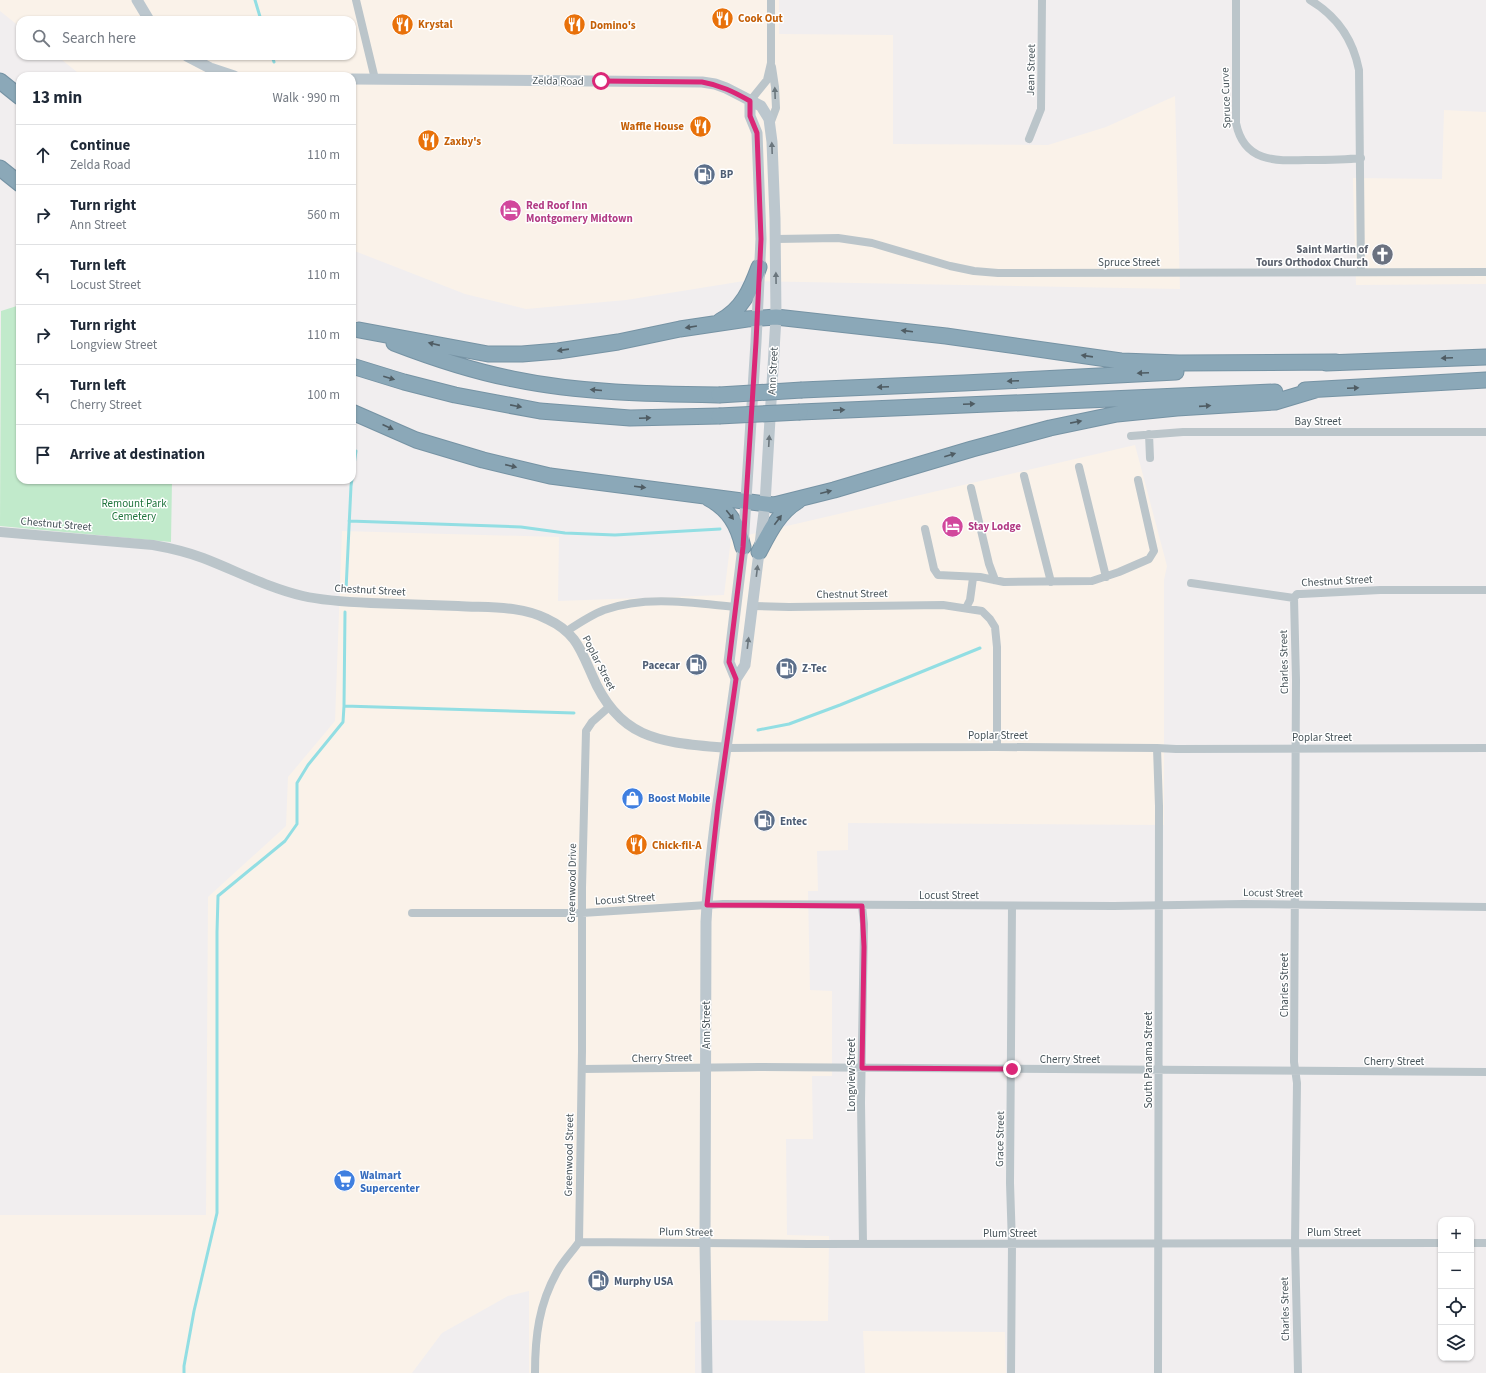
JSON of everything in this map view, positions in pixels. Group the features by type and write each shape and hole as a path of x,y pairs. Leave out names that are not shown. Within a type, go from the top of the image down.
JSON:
{"highway":[{"path":"0,81 16,94"},
{"path":"0,168 16,181"},
{"path":"714,324 737,310 751,288 759,267"},
{"path":"356,328 488,354 522,354 610,344 680,329 757,317 776,317 946,336 1120,361 1179,363 1336,362"},
{"path":"356,328 458,366 513,379 574,388 648,394 719,395 1336,362 1486,357"},
{"path":"356,367 404,382 540,411 630,418 719,416 1314,390 1486,380"},
{"path":"356,414 416,440 491,462 550,476 774,505 1050,428 1117,414 1177,408 1275,402 1314,390"},
{"path":"702,495 716,502 731,516 737,526 743,547"},
{"path":"759,552 775,524 788,507 805,497"}],"main road":[{"path":"137,0 147,16"},
{"path":"195,60 222,72"},
{"name":"Zelda Road","path":"356,79 702,82 715,84 726,88 761,106 769,119 770,125"},
{"name":"Ann Street","path":"736,679 729,662 743,547 761,232 757,133 750,116 750,101"},
{"name":"Ann Street","path":"705,1370 707,905 718,805 736,679 745,665 765,504 776,317 775,207 770,125"}],"street":[{"path":"356,0 375,79"},
{"name":"Ann Street","path":"770,125 776,108 775,87 771,61 771,0"},
{"name":"Jean Street","path":"1030,139 1041,109 1042,0"},
{"name":"Spruce Curve","path":"1236,0 1236,123 1240,138 1253,152 1269,160 1340,160 1361,158"},
{"path":"1310,0 1322,7 1341,26 1358,62 1360,81 1361,272"},
{"name":"Ann Street","path":"750,101 767,80 771,61"},
{"name":"Spruce Street","path":"776,239 838,238 872,243 950,266 974,271 998,273 1486,272"},
{"name":"Bay Street","path":"1131,436 1183,432 1486,432"},
{"path":"1149,434 1150,458"},
{"path":"1079,467 1106,577"},
{"path":"1024,476 1051,582"},
{"path":"925,529 934,569 938,576 980,577 1004,582 1092,581 1106,577 1149,559 1154,551 1138,480"},
{"path":"971,488 989,564 995,580"},
{"name":"Chestnut Street","path":"0,532 153,545 172,549 202,558 274,588 304,596 356,602 520,609 547,618 566,631"},
{"path":"966,608 970,600 972,578"},
{"name":"Chestnut Street","path":"1191,583 1294,598 1297,594 1380,590 1486,590"},
{"name":"Charles Street","path":"1294,598 1296,749 1295,1072 1297,1083 1295,1243 1298,1373"},
{"path":"566,631 604,610 636,603 657,601 736,607"},
{"name":"Chestnut Street","path":"752,606 953,606 982,611 995,626 997,647 997,747"},
{"name":"Poplar Street","path":"566,631 576,641 599,691 610,707 633,729 661,740 681,744 727,748 1486,748"},
{"name":"Greenwood Drive","path":"582,1069 582,914 586,731 592,722 610,707"},
{"name":"South Panama Street","path":"1157,748 1159,1070 1158,1373"},
{"name":"Locust Street","path":"412,913 582,914 707,905 1012,906 1296,904 1486,907"},
{"name":"Longview Street","path":"862,906 864,947 862,1068 863,1244"},
{"name":"Grace Street","path":"1011,1373 1012,1244 1010,1183 1012,906"},
{"name":"Cherry Street","path":"582,1069 862,1068 1295,1072 1486,1072"},
{"name":"Greenwood Street","path":"579,1242 582,1069"},
{"path":"535,1373 539,1317 548,1290 558,1271 579,1242"},
{"name":"Plum Street","path":"579,1242 705,1244 1438,1243"},
{"path":"1474,1243 1486,1243"}],"shaded area":[{"path":"0,0 779,0 779,34 893,35 893,144 1048,145 1106,127 1175,96 1180,289 744,281 626,300 526,309 465,294 356,252 356,72 77,72 62,60 356,60 356,16 16,16 16,24 0,11"},
{"path":"1444,110 1486,112 1486,284 1356,285 1353,178 1442,179"},
{"path":"1135,445 1167,566 1164,580 1164,825 848,823 848,850 817,851 818,891 808,891 810,990 832,991 832,1076 812,1076 813,1139 786,1139 787,1235 829,1236 828,1321 713,1320 695,1322 695,1373 529,1373 529,1291 508,1296 442,1333 412,1373 0,1373 0,1215 206,1215 208,897 286,826 288,777 335,721 342,531 559,537 558,601 724,595 731,539"},
{"path":"863,1331 1005,1332 1006,1373 865,1373"}],"green space":[{"name":"Remount Park Cemetery","path":"16,306 16,484 172,484 171,542 0,526 1,311"}],"waterway":[{"path":"255,0 260,16"},
{"path":"346,590 351,484"},
{"path":"349,521 521,527 565,533 615,535 720,529"},
{"path":"184,1373 194,1311 217,1213 218,896 285,841 297,824 297,783 308,765 343,722 345,612"},
{"path":"758,730 789,724 840,705 980,648"},
{"path":"344,706 574,713"}],"place":[{"name":"Cook Out","path":"723,18"},
{"name":"Krystal","path":"402,24"},
{"name":"Domino's","path":"574,25"},
{"name":"Waffle House","path":"700,126"},
{"name":"Zaxby's","path":"428,141"},
{"name":"BP","path":"705,174"},
{"name":"Red Roof Inn Montgomery Midtown","path":"511,211"},
{"name":"Saint Martin of Tours Orthodox Church","path":"1383,255"},
{"name":"Stay Lodge","path":"952,526"},
{"name":"Pacecar","path":"696,665"},
{"name":"Z-Tec","path":"786,668"},
{"name":"Boost Mobile","path":"633,798"},
{"name":"Entec","path":"765,821"},
{"name":"Chick-fil-A","path":"637,845"},
{"name":"Walmart Supercenter","path":"344,1181"},
{"name":"Murphy USA","path":"598,1281"}],"route":[{"path":"601,81 702,82 715,84 726,88 750,101 750,116 757,133 761,239 743,547 729,662 736,679 718,805 707,905 862,906 864,924 862,1068 1012,1069"}]}
